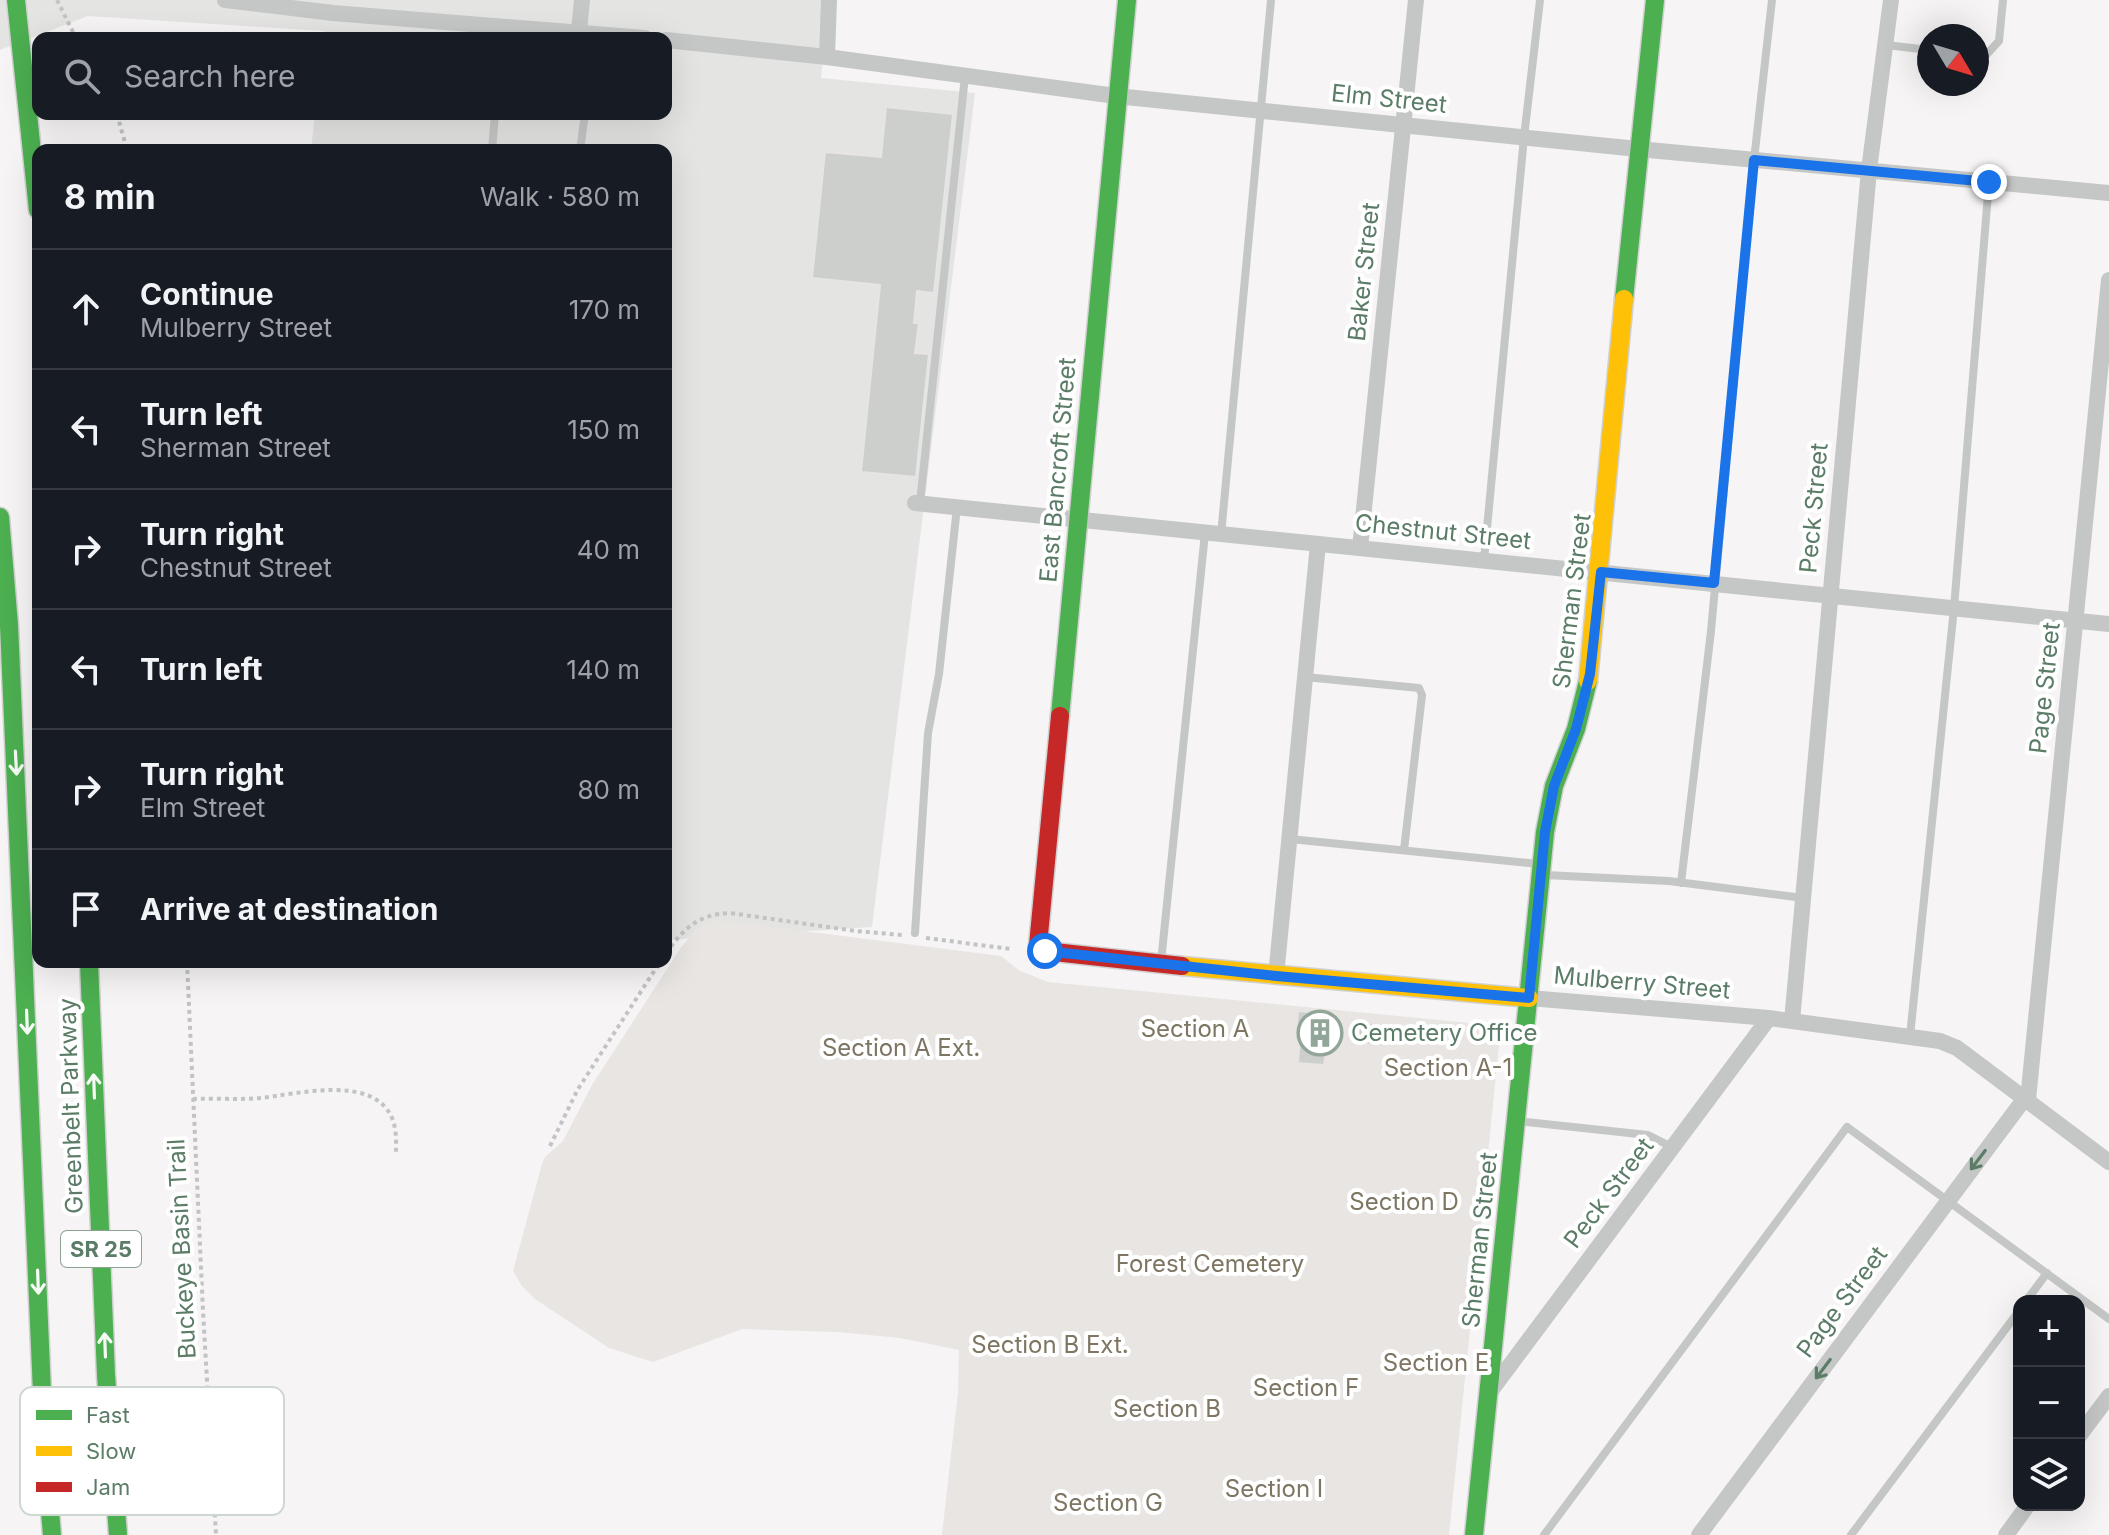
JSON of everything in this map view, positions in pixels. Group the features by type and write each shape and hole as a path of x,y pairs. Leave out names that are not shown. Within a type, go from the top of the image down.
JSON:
{"street":[{"path":"3,0 23,60"},
{"path":"16,0 32,150"},
{"path":"225,0 502,32 583,32"},
{"path":"579,31 582,0"},
{"path":"827,57 829,0"},
{"name":"East Bancroft Street","path":"1038,945 1127,0"},
{"name":"Baker Street","path":"1360,548 1416,0"},
{"name":"Sherman Street","path":"1474,1535 1541,870 1554,786 1576,729 1590,674 1638,149 1655,0"},
{"name":"Peck Street","path":"1792,1021 1869,170 1891,0"},
{"name":"Elm Street","path":"672,41 827,57 1116,96 2109,193"},
{"name":"Page Street","path":"1699,1535 2026,1099 2109,280"},
{"name":"Chestnut Street","path":"918,503 2109,624"},
{"name":"Greenbelt Parkway","path":"0,517 9,625 42,1387"},
{"path":"1276,976 1318,544"},
{"name":"Mulberry Street","path":"1038,945 1045,951 1276,976 1769,1018 1940,1041 1957,1048 2109,1162"},
{"name":"Greenbelt Parkway","path":"89,968 107,1387"},
{"name":"Peck Street","path":"1487,1396 1769,1018"},
{"path":"2085,1428 2109,1396"},
{"path":"2006,1535 2024,1511"},
{"name":"Greenbelt Parkway","path":"50,1515 52,1535"},
{"name":"Greenbelt Parkway","path":"116,1515 118,1535"}],"lane":[{"path":"1161,963 1213,534 1271,0"},
{"path":"1484,560 1540,0"},
{"path":"1681,883 1772,0"},
{"path":"1989,52 1999,41 2003,0"},
{"path":"1886,45 1917,49"},
{"path":"918,503 965,75"},
{"path":"492,144 494,120"},
{"path":"581,144 584,120"},
{"path":"1910,1036 1954,608 1989,182"},
{"path":"916,935 928,733 939,674 957,507"},
{"path":"1305,677 1419,688 1422,695 1404,850"},
{"path":"1289,838 1404,850 1541,870 1803,898"},
{"path":"1516,1121 1648,1135 1672,1148"},
{"path":"1544,1535 1847,1127 2107,1314"},
{"path":"2030,1295 2047,1273"},
{"path":"1851,1535 2013,1319"}],"path":[{"path":"57,0 73,32"},
{"path":"119,120 125,144"},
{"path":"672,946 688,926 714,914 730,913 843,930 902,935"},
{"path":"916,935 1011,949"},
{"name":"Buckeye Basin Trail","path":"187,968 208,1387"},
{"path":"550,1146 578,1089 656,968"},
{"path":"193,1099 255,1099 341,1089 366,1094 381,1104 392,1118 396,1155"},
{"name":"Buckeye Basin Trail","path":"215,1515 216,1535"}],"shaded area":[{"path":"0,0 829,0 821,78 975,93 872,927 672,940 672,144 312,144 314,120 672,120 672,32 324,32 88,16 47,32 32,32 32,38 0,50"}],"green space":[{"name":"Forest Cemetery","path":"711,921 725,921 1001,956 1020,971 1048,982 1501,1026 1449,1535 942,1535 958,1392 959,1350 900,1338 837,1332 742,1329 653,1362 609,1348 535,1299 513,1271 545,1157 563,1141 592,1085 696,929"}],"building":[{"path":"886,107 953,114 934,293 917,291 914,323 919,323 915,353 929,354 916,477 861,472 880,285 812,278 825,152 881,157"},
{"name":"Cemetery Office","path":"1298,1011 1331,1014 1324,1065 1298,1063 1301,1026 1297,1026"},
{"path":"1360,1022 1387,1025 1385,1046 1358,1043"}],"traffic: fast":[{"path":"16,0 32,153"},
{"path":"1060,716 1127,0"},
{"path":"1624,299 1655,0"},
{"path":"0,517 9,625 42,1387"},
{"path":"1474,1535 1545,832 1554,786 1576,729 1588,681"},
{"path":"89,968 107,1387"},
{"path":"50,1515 52,1535"},
{"path":"116,1515 118,1535"}],"traffic: slow":[{"path":"1588,681 1624,299"},
{"path":"1182,966 1529,998"}],"traffic: jam":[{"path":"1060,716 1038,945 1045,951 1182,966"}],"place":[{"name":"Cemetery Office","path":"1320,1033"}],"route":[{"path":"1045,951 1276,976 1529,998 1545,832 1560,764 1576,729 1590,674 1601,572 1714,583 1754,160 1989,182"}],"park label":[{"name":"Section A","path":"1195,1029"},
{"name":"Section A Ext.","path":"901,1048"},
{"name":"Section A-1","path":"1448,1068"},
{"name":"Section D","path":"1404,1202"},
{"name":"Section B Ext.","path":"1050,1345"},
{"name":"Section E","path":"1436,1363"},
{"name":"Section F","path":"1306,1388"},
{"name":"Section B","path":"1167,1409"},
{"name":"Section I","path":"1274,1489"},
{"name":"Section G","path":"1108,1503"}]}
